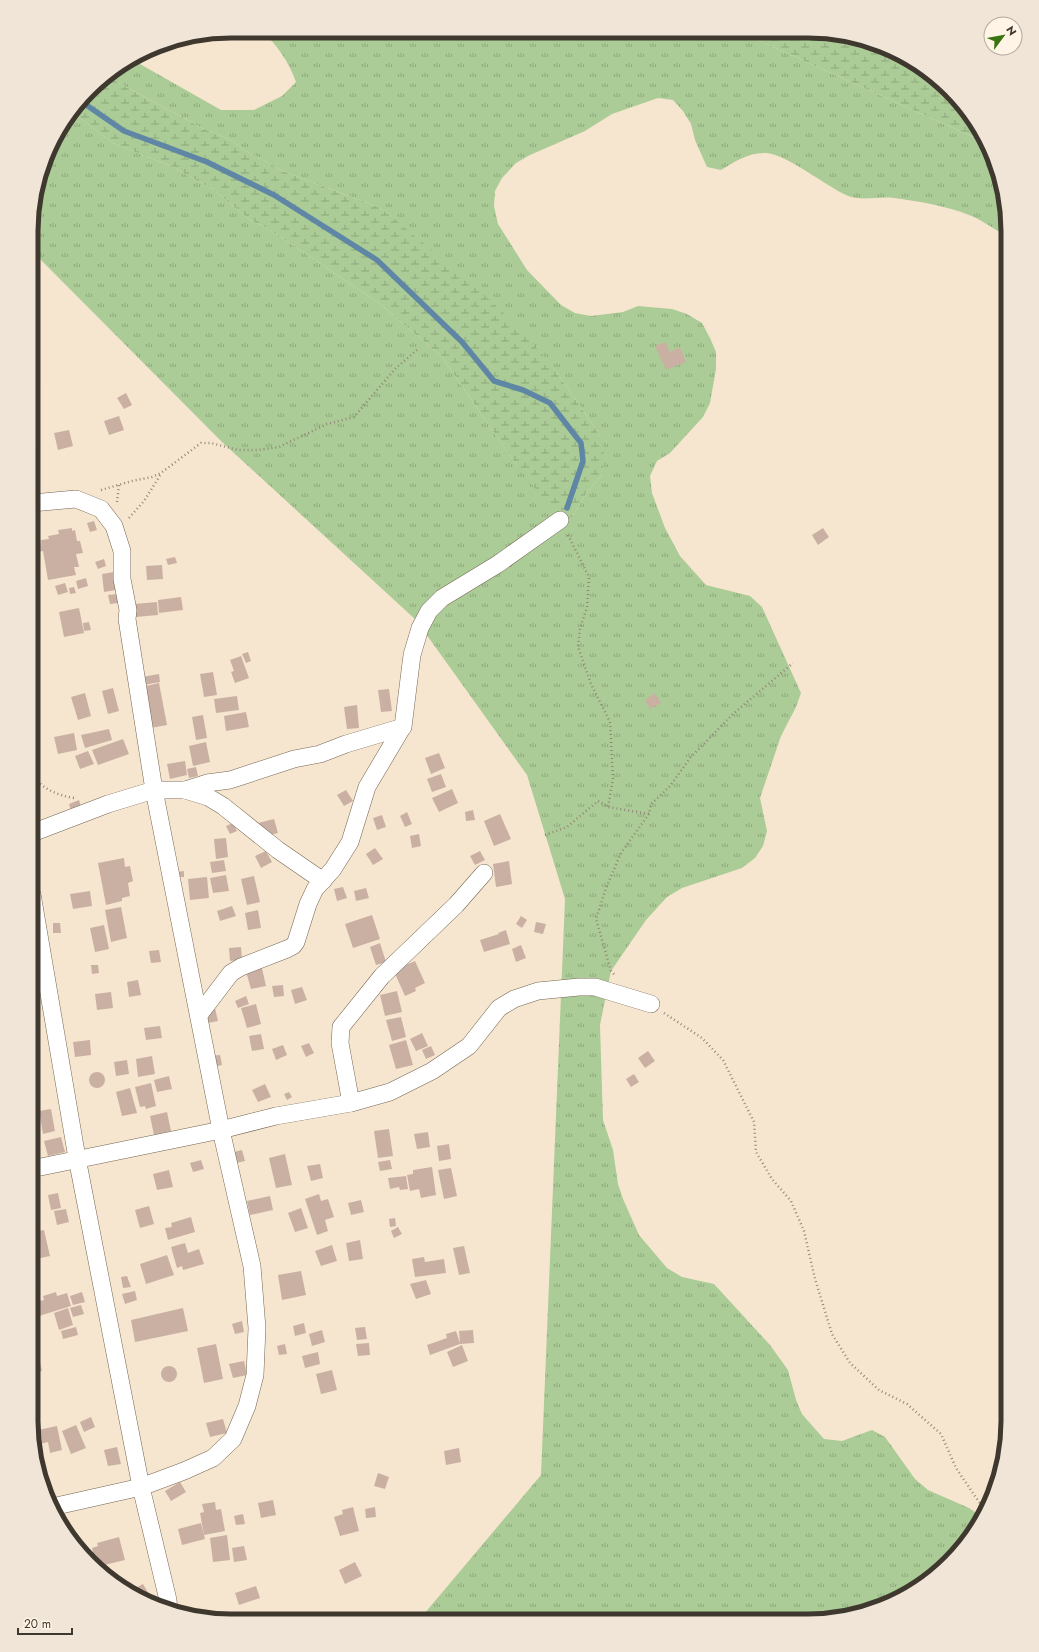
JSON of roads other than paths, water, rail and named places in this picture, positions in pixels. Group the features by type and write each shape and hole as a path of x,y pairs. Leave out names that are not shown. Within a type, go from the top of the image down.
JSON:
{"street":[{"path":"38,502 76,499 101,509 114,526 122,551 122,579 128,610 127,619 154,790 221,1130 252,1266 257,1328 254,1375 246,1406 233,1439 213,1458 184,1471 141,1487 57,1506"},
{"path":"199,1015 231,973 240,967 293,946 298,936 308,904 316,889 333,869 350,842 367,786 404,724 412,655 420,628 429,611 442,598 512,555 560,520"},
{"path":"185,790 207,783 230,780 294,758 320,754 383,732 402,728"},
{"path":"38,831 108,804 154,790 185,790 208,797 223,806 278,850 323,881"},
{"path":"351,1103 340,1043 341,1027 382,976 456,905 484,873"},
{"path":"38,928 78,1158 141,1487 168,1604"},
{"path":"38,1167 221,1130 276,1116 351,1103 390,1092 432,1071 469,1046 499,1008 514,999 538,991 579,986 595,987 651,1004"}],"waterway":[{"path":"86,104 124,131 207,162 274,195 377,260 462,342 494,381 523,390 550,403 581,443 583,461 567,508"}]}
